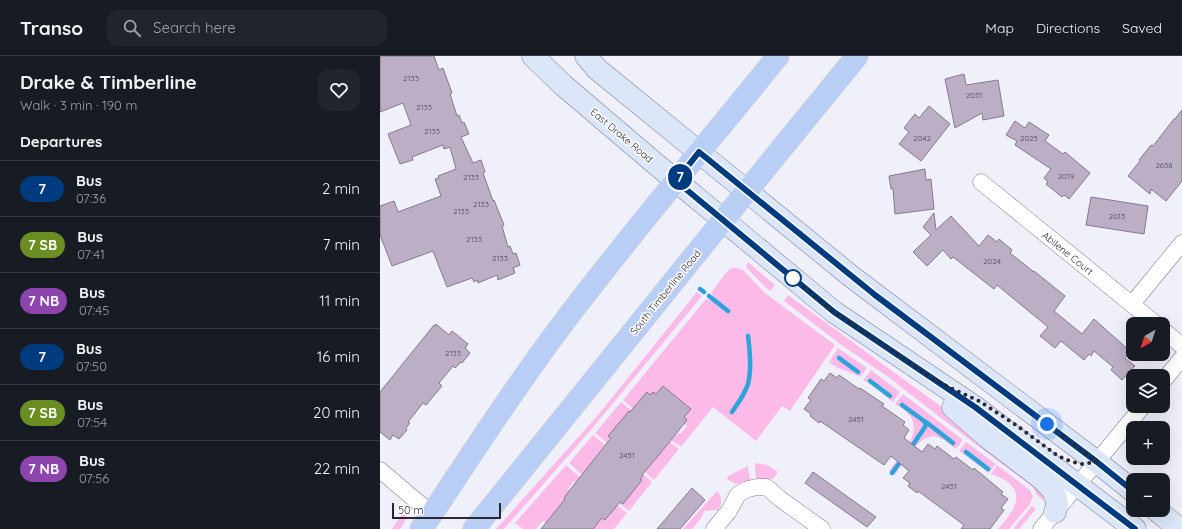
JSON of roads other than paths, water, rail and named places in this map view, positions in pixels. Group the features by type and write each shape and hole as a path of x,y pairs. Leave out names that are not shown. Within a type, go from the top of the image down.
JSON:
{"main road":[{"name":"East Drake Road","path":"533,56 563,85 834,312 975,407 1135,529"},
{"path":"586,56 597,68 880,299 1126,485"},
{"path":"427,522 513,393 577,305 778,56"},
{"name":"South Timberline Road","path":"474,529 746,191 857,56"},
{"path":"938,382 979,401 1016,425 1058,456 1072,462 1082,464 1097,462"},
{"path":"938,382 942,393 950,405 987,437 1041,478 1052,489 1057,505 1055,512"},
{"path":"1077,485 1086,481 1091,481 1153,529"},
{"path":"1165,517 1180,529"}],"street":[{"name":"Abilene Court","path":"981,182 1148,317"},
{"path":"1132,304 1182,243"},
{"path":"1170,336 1182,346"},
{"path":"1170,373 1182,358"},
{"path":"1041,529 1136,413"},
{"path":"380,470 427,522"},
{"path":"714,529 729,511 740,493 757,487 766,487 774,492 779,498 822,529"}],"waterway":[{"path":"700,289 704,292"},
{"path":"709,296 728,311"},
{"path":"732,412 748,384 750,372 748,336"},
{"path":"839,358 858,372"},
{"path":"870,381 890,396"},
{"path":"902,405 926,424 910,449"},
{"path":"926,422 953,443"},
{"path":"966,452 988,469"},
{"path":"892,473 903,458"}]}
